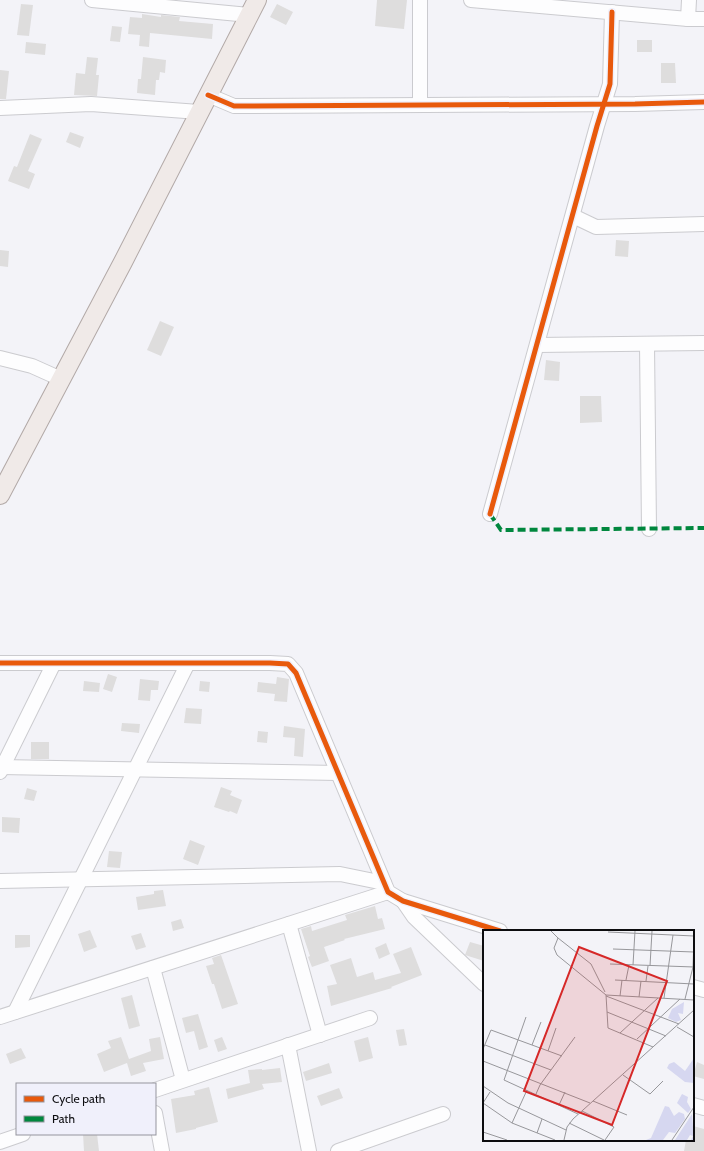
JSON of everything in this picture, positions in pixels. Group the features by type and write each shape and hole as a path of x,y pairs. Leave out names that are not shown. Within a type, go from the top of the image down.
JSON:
{"main road":[{"path":"0,496 253,7"}],"street":[{"path":"92,0 253,7"},
{"path":"420,0 420,105"},
{"path":"471,0 688,19 704,19"},
{"path":"688,19 689,0"},
{"path":"490,514 610,84 612,12"},
{"path":"208,95 234,106 704,102"},
{"path":"0,108 91,104 200,112"},
{"path":"572,216 596,227 704,224"},
{"path":"537,345 704,343"},
{"path":"647,344 649,529"},
{"path":"0,358 32,366 61,379"},
{"path":"0,663 288,664 296,673 386,888"},
{"path":"54,663 1,769 338,773"},
{"path":"14,1012 188,663"},
{"path":"0,881 340,874 386,888 403,901 414,917 483,983"},
{"path":"0,1017 289,924 386,888"},
{"path":"403,901 497,930"},
{"path":"289,924 320,1035"},
{"path":"153,968 183,1080"},
{"path":"694,987 704,990"},
{"path":"156,1090 370,1018"},
{"path":"288,1045 309,1151"},
{"path":"694,1105 704,1108"},
{"path":"338,1151 443,1114"},
{"path":"156,1118 162,1151"},
{"path":"0,1142 20,1135"}],"building":[{"path":"377,0 407,0 404,29 375,26"},
{"path":"21,4 33,5 29,36 17,35"},
{"path":"277,4 293,12 286,25 270,17"},
{"path":"142,14 161,17 161,15 180,17 179,21 213,24 212,39 150,33 149,47 139,46 140,35 128,34 130,17 142,18"},
{"path":"112,26 122,27 120,42 110,41"},
{"path":"637,40 652,40 652,52 637,52"},
{"path":"26,42 46,44 45,55 25,53"},
{"path":"87,57 98,58 96,75 99,75 97,96 74,95 76,73 85,74"},
{"path":"143,57 166,60 165,73 160,72 159,80 156,80 155,95 137,93 138,79 141,79"},
{"path":"661,63 675,63 676,83 661,83"},
{"path":"0,70 9,71 6,99 0,99"},
{"path":"70,132 84,137 80,148 66,142"},
{"path":"30,134 42,139 28,171 35,174 29,189 8,181 14,166 17,167"},
{"path":"616,240 629,241 628,257 615,256"},
{"path":"0,250 9,251 8,267 0,266"},
{"path":"160,321 174,327 161,356 147,350"},
{"path":"546,360 560,362 559,381 544,380"},
{"path":"580,396 601,396 602,422 580,423"},
{"path":"108,674 117,677 112,692 103,689"},
{"path":"277,677 289,679 287,702 274,701 275,694 257,692 258,682 276,684"},
{"path":"140,679 159,681 158,690 151,690 150,701 138,700"},
{"path":"84,681 100,683 99,692 83,691"},
{"path":"200,681 210,682 209,692 199,691"},
{"path":"186,708 202,709 201,724 184,723"},
{"path":"122,723 140,724 139,733 121,731"},
{"path":"284,726 305,729 303,757 294,756 295,738 283,737"},
{"path":"258,731 268,732 267,743 257,742"},
{"path":"31,742 49,742 49,759 31,759"},
{"path":"221,787 232,791 230,795 242,800 237,814 214,807"},
{"path":"27,788 37,791 34,801 24,799"},
{"path":"2,817 20,818 19,833 2,832"},
{"path":"190,840 205,846 198,865 183,859"},
{"path":"109,851 122,852 120,868 107,867"},
{"path":"163,890 166,906 138,910 136,897 154,894 154,891"},
{"path":"375,906 378,919 382,918 385,929 344,939 345,940 324,947 329,961 312,967 301,929 311,926 312,931 347,920 345,915"},
{"path":"181,919 184,928 173,931 171,922"},
{"path":"90,930 97,947 84,952 78,934"},
{"path":"141,933 146,947 136,950 131,936"},
{"path":"15,935 30,935 30,947 15,948"},
{"path":"470,942 483,946 483,961 465,955"},
{"path":"386,943 390,954 379,959 375,948"},
{"path":"411,947 422,975 391,987 392,988 331,1006 327,986 337,984 330,965 351,958 357,977 373,972 375,980 401,973 393,954"},
{"path":"221,955 238,1004 222,1009 214,984 212,984 206,966 214,964 212,958"},
{"path":"132,995 140,1026 129,1029 121,998"},
{"path":"198,1014 208,1047 199,1050 194,1031 186,1033 182,1018"},
{"path":"404,1029 407,1045 399,1046 396,1030"},
{"path":"121,1037 129,1059 151,1051 149,1039 160,1037 164,1059 143,1063 146,1071 131,1076 127,1063 104,1072 97,1054 111,1048 108,1041"},
{"path":"222,1037 227,1049 218,1052 214,1040"},
{"path":"368,1037 373,1058 359,1062 354,1041"},
{"path":"21,1048 26,1058 10,1064 6,1054"},
{"path":"697,1062 704,1065 704,1079 694,1076"},
{"path":"329,1063 332,1073 306,1081 303,1072"},
{"path":"280,1068 282,1082 262,1084 264,1089 228,1099 226,1089 250,1083 248,1070"},
{"path":"209,1087 218,1122 176,1133 171,1099 195,1095 194,1091"},
{"path":"339,1088 343,1098 321,1106 317,1096"},
{"path":"694,1126 704,1129 704,1151 684,1151 686,1141 694,1141"},
{"path":"83,1135 97,1135 99,1151 84,1151"}],"marked path":[{"path":"490,514 501,530 704,528"}],"cycle path":[{"path":"490,514 597,126 610,84 612,12"},
{"path":"208,95 234,106 635,104 704,102"},
{"path":"0,663 288,664 296,673 388,892 403,901 497,930"}]}
